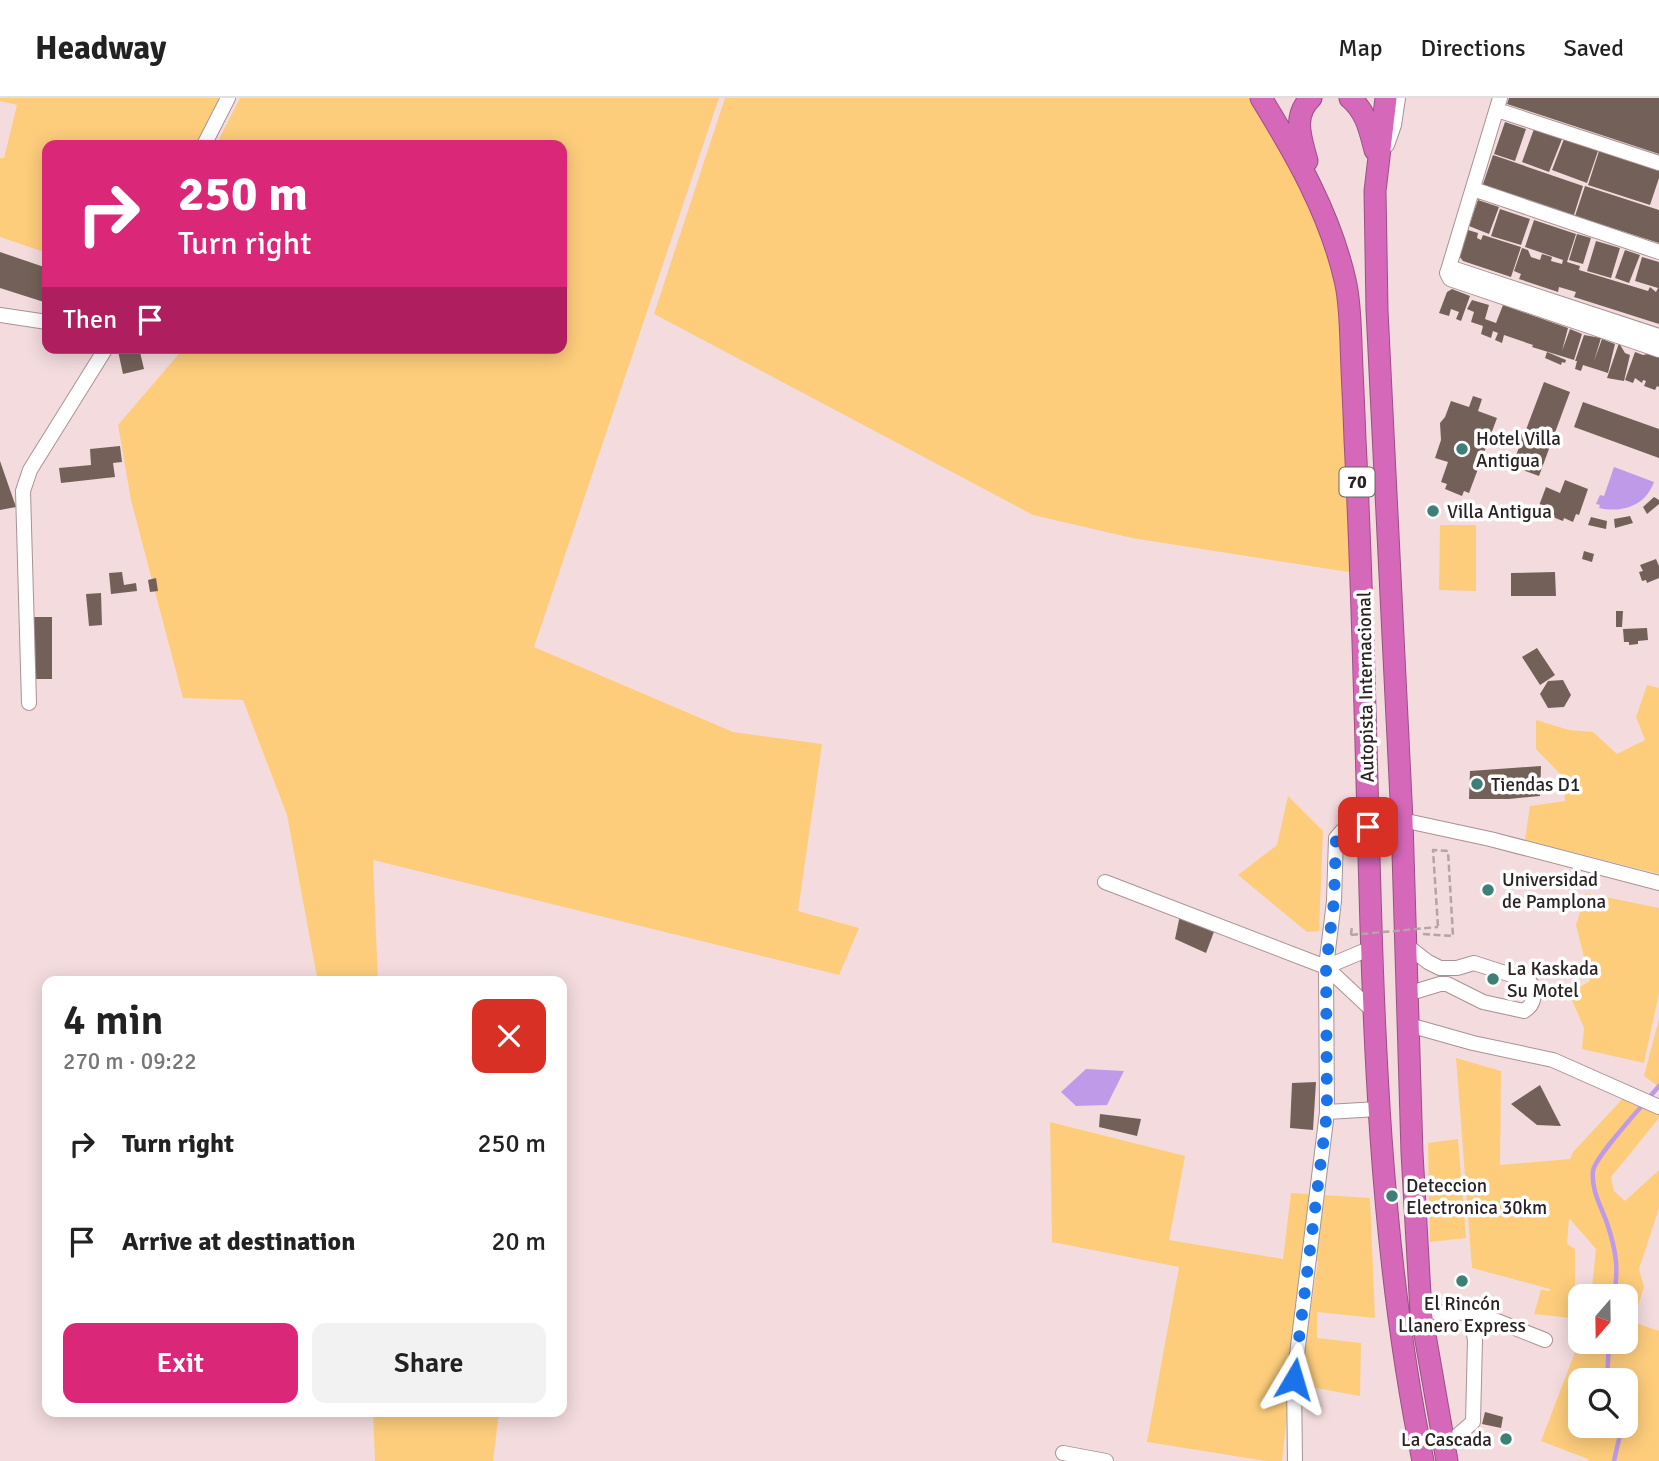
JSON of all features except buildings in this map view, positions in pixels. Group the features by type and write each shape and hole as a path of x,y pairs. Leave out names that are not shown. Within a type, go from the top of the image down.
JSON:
{"highway":[{"name":"Autopista Internacional","path":"1261,98 1315,192 1336,249 1348,295 1362,575 1371,948 1378,1109 1390,1253 1422,1460"},
{"path":"1311,98 1303,107 1298,125 1315,192"},
{"path":"1350,98 1359,105 1364,116 1378,165"},
{"name":"Autopista Internacional","path":"1386,98 1375,191 1376,270 1380,411 1402,820 1412,1153 1421,1312 1445,1454"}],"street":[{"path":"207,140 228,98"},
{"path":"1378,165 1394,125 1398,98"},
{"path":"1659,163 1499,104 1448,276 1454,281 1659,350"},
{"path":"1473,189 1659,251"},
{"path":"1449,267 1659,337"},
{"path":"0,315 42,321"},
{"path":"29,703 23,491 30,470 102,354"},
{"path":"1402,820 1490,839 1659,883"},
{"path":"1295,1461 1294,1379 1327,1112 1321,965 1334,901 1336,838 1342,831 1368,827"},
{"path":"1105,882 1321,965 1373,1011"},
{"path":"1406,939 1416,955 1440,968 1457,968 1474,963 1527,979 1533,984 1535,991 1531,1006 1524,1012 1483,1002 1456,988 1440,984 1407,994"},
{"path":"1321,965 1371,948"},
{"path":"1456,988 1457,968"},
{"path":"1409,1025 1473,1043 1553,1060 1659,1107"},
{"path":"1327,1112 1378,1109"},
{"path":"1421,1312 1482,1315 1545,1340"},
{"path":"1445,1454 1472,1422 1475,1340 1470,1313"},
{"path":"1063,1453 1106,1461"}],"path":[{"path":"1352,935 1438,927 1433,850 1448,851 1453,936 1406,939"}],"shaded area":[{"path":"0,98 219,98 198,140 42,140 42,251 0,237 0,158 4,158 17,105 0,101"},
{"path":"240,98 719,98 534,647 733,732 822,744 798,911 859,928 839,975 373,860 378,976 317,976 287,815 243,700 183,698 131,500 118,425 179,354 567,354 567,140 219,140"},
{"path":"725,98 1251,98 1292,165 1329,250 1342,331 1355,573 1132,538 1033,515 654,314"},
{"path":"1614,467 1654,482 1645,497 1632,506 1599,508 1600,505 1596,504 1600,495 1604,496"},
{"path":"1440,525 1476,525 1476,591 1439,590"},
{"path":"1647,685 1659,688 1659,874 1525,840 1530,806 1565,801 1563,777 1536,749 1536,720 1569,730 1593,732 1617,754 1645,740 1636,717"},
{"path":"1288,796 1323,831 1319,931 1307,932 1238,875 1277,845"},
{"path":"1586,893 1659,908 1659,993 1644,1063 1582,1049 1584,1028 1569,993 1590,981 1576,925"},
{"path":"1659,1019 1659,1087 1644,1076"},
{"path":"1456,1058 1501,1071 1500,1165 1570,1159 1573,1152 1626,1095 1659,1115 1611,1177 1614,1191 1625,1201 1659,1170 1659,1208 1639,1269 1644,1287 1638,1306 1638,1284 1592,1284 1596,1249 1569,1218 1567,1244 1575,1249 1575,1284 1568,1284 1568,1318 1534,1314 1541,1290 1550,1289 1472,1268"},
{"path":"1086,1069 1124,1071 1107,1105 1076,1106 1061,1092"},
{"path":"1050,1122 1185,1156 1169,1240 1283,1259 1291,1193 1370,1198 1375,1318 1317,1312 1317,1338 1361,1343 1360,1396 1299,1385 1318,1261 1304,1261 1282,1461 1266,1461 1147,1442 1179,1267 1052,1242"},
{"path":"1458,1139 1466,1238 1430,1242 1428,1143"},
{"path":"1638,1324 1659,1331 1659,1461 1588,1461 1541,1441 1568,1370 1568,1438 1638,1438 1638,1368 1569,1368 1574,1354 1638,1354"},
{"path":"373,1417 498,1417 493,1461 375,1461"}],"waterway":[{"path":"1615,1284 1614,1251 1595,1191 1593,1171 1612,1141 1659,1086"},
{"path":"1608,1354 1608,1368"},
{"path":"1614,1461 1619,1438"}],"place":[{"name":"Hotel Villa Antigua","path":"1462,449"},
{"name":"Villa Antigua","path":"1433,511"},
{"name":"Tiendas D1","path":"1477,784"},
{"name":"Universidad de Pamplona","path":"1488,890"},
{"name":"La Kaskada Su Motel","path":"1493,979"},
{"name":"Deteccion Electronica 30km","path":"1392,1196"},
{"name":"El Rincón Llanero Express","path":"1462,1281"},
{"name":"La Cascada","path":"1506,1439"}],"route":[{"path":"1294,1379 1327,1112 1326,967 1334,901 1336,838 1342,831 1368,827"}]}
